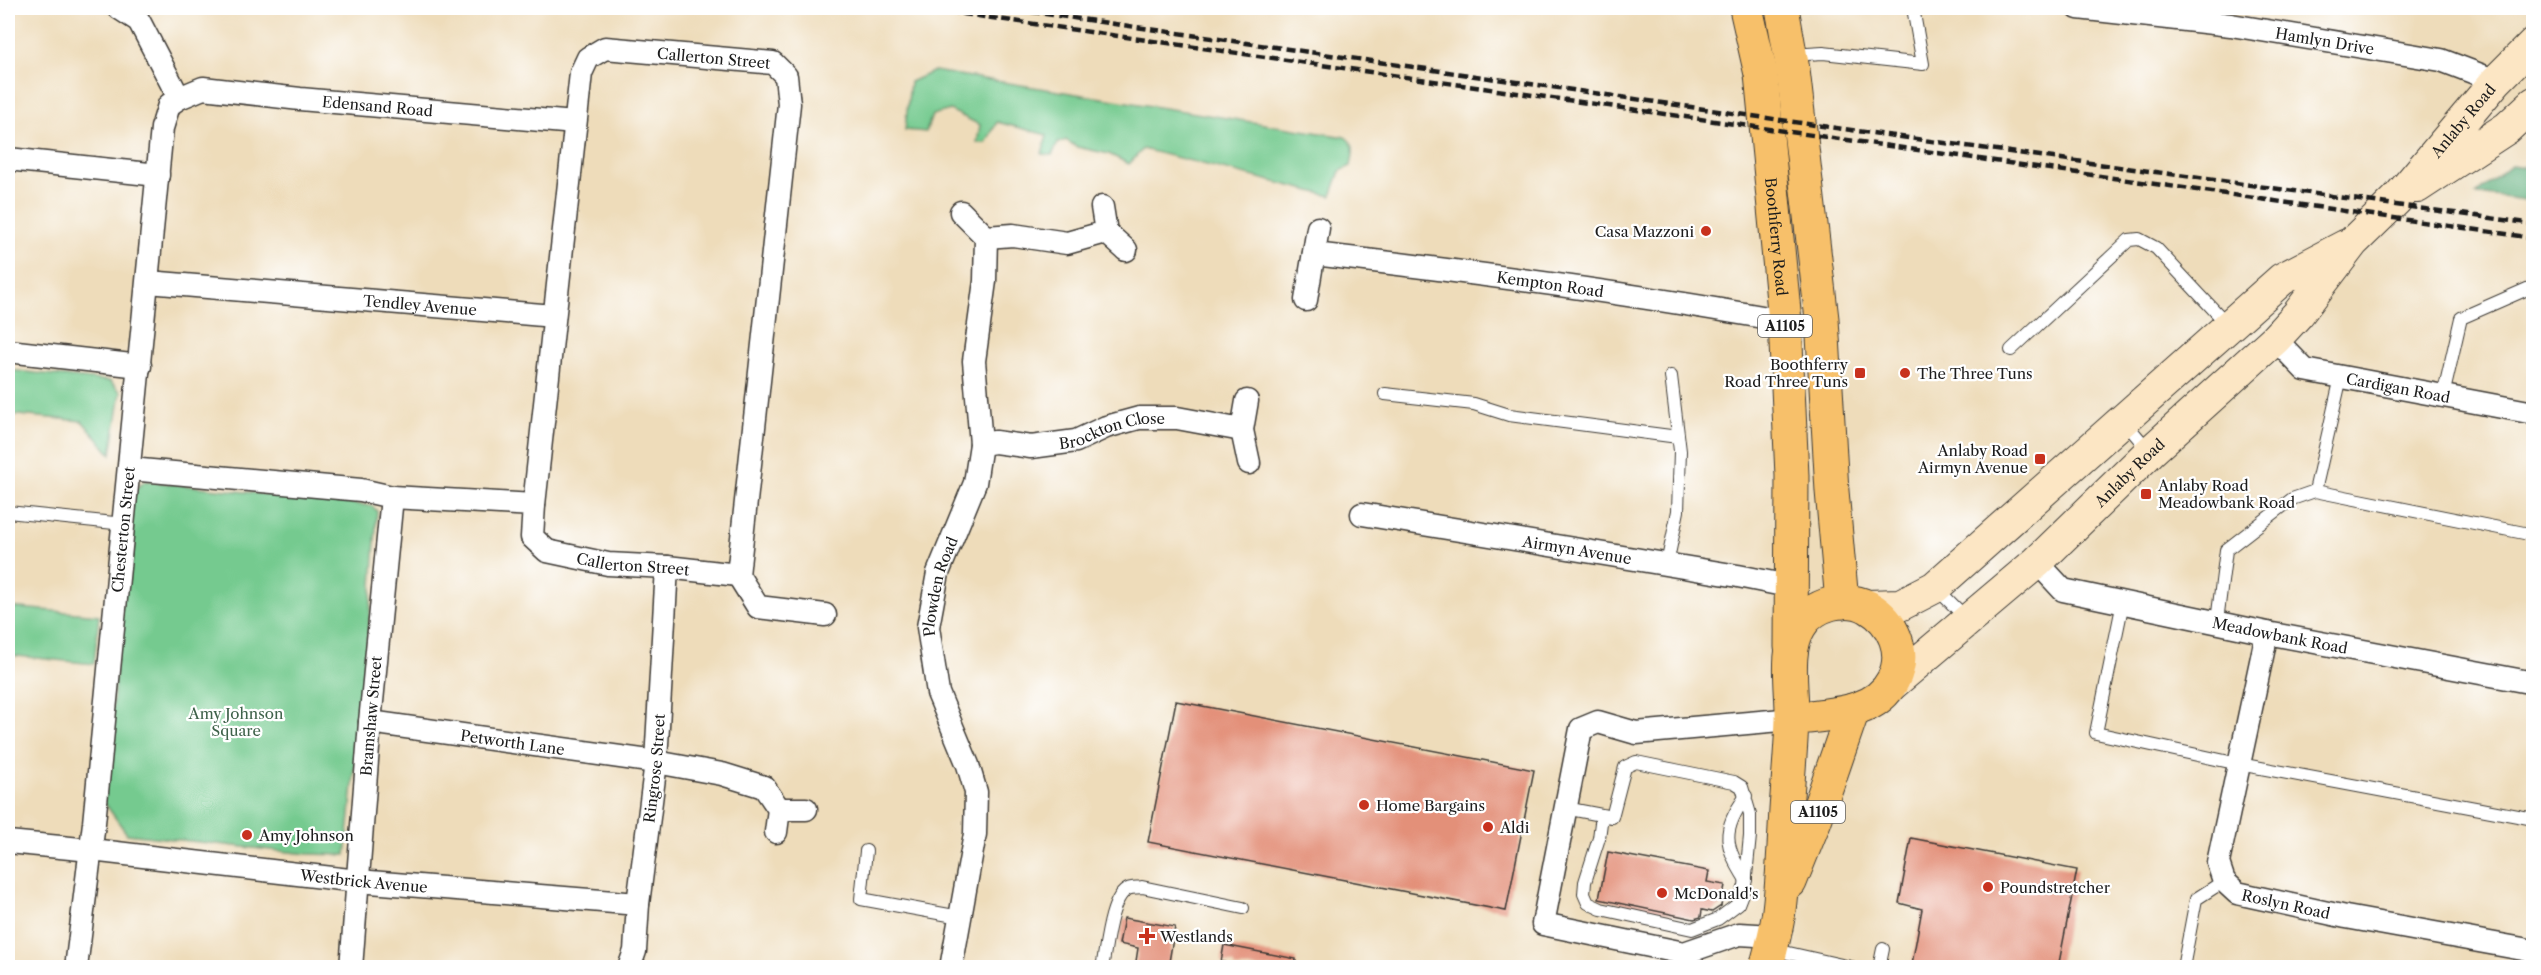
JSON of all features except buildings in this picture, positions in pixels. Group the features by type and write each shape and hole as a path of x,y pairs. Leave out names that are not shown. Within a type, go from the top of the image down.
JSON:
{"main road":[{"name":"Boothferry Road","path":"1746,8 1761,74 1854,604"},
{"name":"Boothferry Road","path":"1782,8 1790,55 1804,320 1792,476 1792,659"},
{"name":"Anlaby Road","path":"1890,686 2037,562 2150,453 2276,339 2353,242 2396,200 2496,81 2534,43"},
{"name":"Anlaby Road","path":"2396,200 2507,128 2534,103"},
{"name":"Anlaby Road","path":"1854,604 1900,605 1935,587 2282,279 2353,242"},
{"name":"A1105","path":"1772,941 1792,719 1792,659 1800,626 1809,615 1827,604 1854,604"},
{"path":"1792,719 1870,705 1890,686 1899,662 1898,644 1891,628 1882,616 1854,604"},
{"path":"1792,659 1805,693 1821,705 1832,709 1852,710"},
{"name":"A1105","path":"1772,941 1852,710"}],"street":[{"path":"119,8 139,21 179,98"},
{"name":"Hamlyn Drive","path":"2078,8 2231,26 2441,60 2496,81"},
{"name":"Callerton Street","path":"605,48 773,63 786,76 789,104 738,575 667,567 608,564 547,550 532,537 554,316 581,74 588,58 605,48"},
{"name":"Edensand Road","path":"179,98 203,88 300,99 575,123"},
{"name":"Chesterton Street","path":"76,968 91,850 162,128 169,105 179,98"},
{"path":"8,159 158,175"},
{"path":"1102,207 1106,232 1126,250"},
{"path":"961,212 986,237 1012,235 1067,243 1106,232"},
{"path":"1306,300 1318,228"},
{"name":"Plowden Road","path":"951,968 975,834 976,792 968,765 938,693 928,627 938,573 975,483 981,444 974,361 984,281 986,237"},
{"name":"Kempton Road","path":"1314,254 1515,278 1804,320"},
{"name":"Tendley Avenue","path":"148,282 554,316"},
{"name":"Cardigan Road","path":"2276,339 2305,370 2534,413"},
{"path":"8,351 140,366"},
{"path":"1247,401 1242,430 1250,463"},
{"name":"Brockton Close","path":"981,444 995,442 1031,447 1076,441 1106,427 1139,418 1177,417 1242,430"},
{"path":"130,469 361,490 392,497 534,505"},
{"name":"Bramshaw Street","path":"351,968 370,722 392,497"},
{"name":"Airmyn Avenue","path":"1362,514 1793,587"},
{"name":"Meadowbank Road","path":"2037,562 2063,590 2267,633 2534,683"},
{"name":"Ringrose Street","path":"629,968 635,951 638,904 656,762 667,567"},
{"path":"738,575 758,607 825,615"},
{"name":"Roslyn Road","path":"2267,633 2218,863 2224,881 2237,892 2346,917 2534,951"},
{"path":"1772,941 1739,934 1684,953 1543,924 1581,729 1598,722 1636,733 1792,719"},
{"name":"Petworth Lane","path":"370,722 656,762 722,774 764,787 779,809"},
{"path":"776,832 779,809 806,808"},
{"name":"Westbrick Avenue","path":"8,842 357,881 638,904"}],"lane":[{"path":"1790,55 1823,53 1923,64 1913,8"},
{"path":"2011,350 2129,240 2139,239 2156,248 2229,326"},
{"path":"2444,396 2461,318 2534,286"},
{"path":"1667,564 1678,511 1678,437 1671,376"},
{"path":"2315,491 2341,377"},
{"path":"1385,394 1474,404 1509,415 1678,437"},
{"path":"2122,419 2150,453"},
{"path":"2217,621 2226,550 2292,499 2315,491 2534,535"},
{"path":"8,512 124,524"},
{"path":"1935,587 1966,620"},
{"path":"2123,602 2096,733 2239,764 2534,819"},
{"path":"1636,762 1734,782 1742,787 1750,813 1750,836 1746,880 1738,904 1718,919 1692,929 1601,909 1588,903 1584,894 1585,882 1607,816 1625,767 1636,762"},
{"path":"1746,796 1729,825 1728,841 1730,856 1746,880"},
{"path":"1565,808 1607,816"},
{"path":"866,851 861,899 960,917"},
{"path":"2182,968 2196,899 2224,881"},
{"path":"1102,968 1114,909 1121,895 1129,888 1142,887 1243,908"},
{"path":"1772,941 1855,968"},
{"path":"1879,968 1883,949"}],"green space":[{"path":"934,71 1345,137 1353,146 1351,166 1340,171 1331,196 1143,149 1129,164 1109,154 1077,147 1066,140 1058,143 1052,155 1042,154 1047,135 997,122 986,143 977,143 980,125 950,110 932,115 926,132 905,130 910,82"},
{"path":"2511,165 2533,168 2533,201 2476,194"},
{"path":"8,370 110,381 121,392 111,454 82,421 8,414"},
{"name":"Amy Johnson Square","path":"145,481 372,506 377,511 371,602 346,855 307,854 127,834 104,802 132,492"},
{"path":"8,607 99,615 94,664 8,655"}],"railway":[{"path":"922,8 2534,238"},
{"path":"1004,8 1836,128 2534,224"}],"place":[{"name":"Casa Mazzoni","path":"1706,231"},
{"name":"Boothferry Road Three Tuns","path":"1860,373"},
{"name":"The Three Tuns","path":"1905,373"},
{"name":"Anlaby Road Airmyn Avenue","path":"2040,459"},
{"name":"Anlaby Road Meadowbank Road","path":"2146,494"},
{"name":"Home Bargains","path":"1364,805"},
{"name":"Aldi","path":"1488,827"},
{"name":"Amy Johnson","path":"247,835"},
{"name":"Poundstretcher","path":"1988,887"},
{"name":"McDonald's","path":"1662,893"},
{"name":"Westlands","path":"1147,936"}]}
